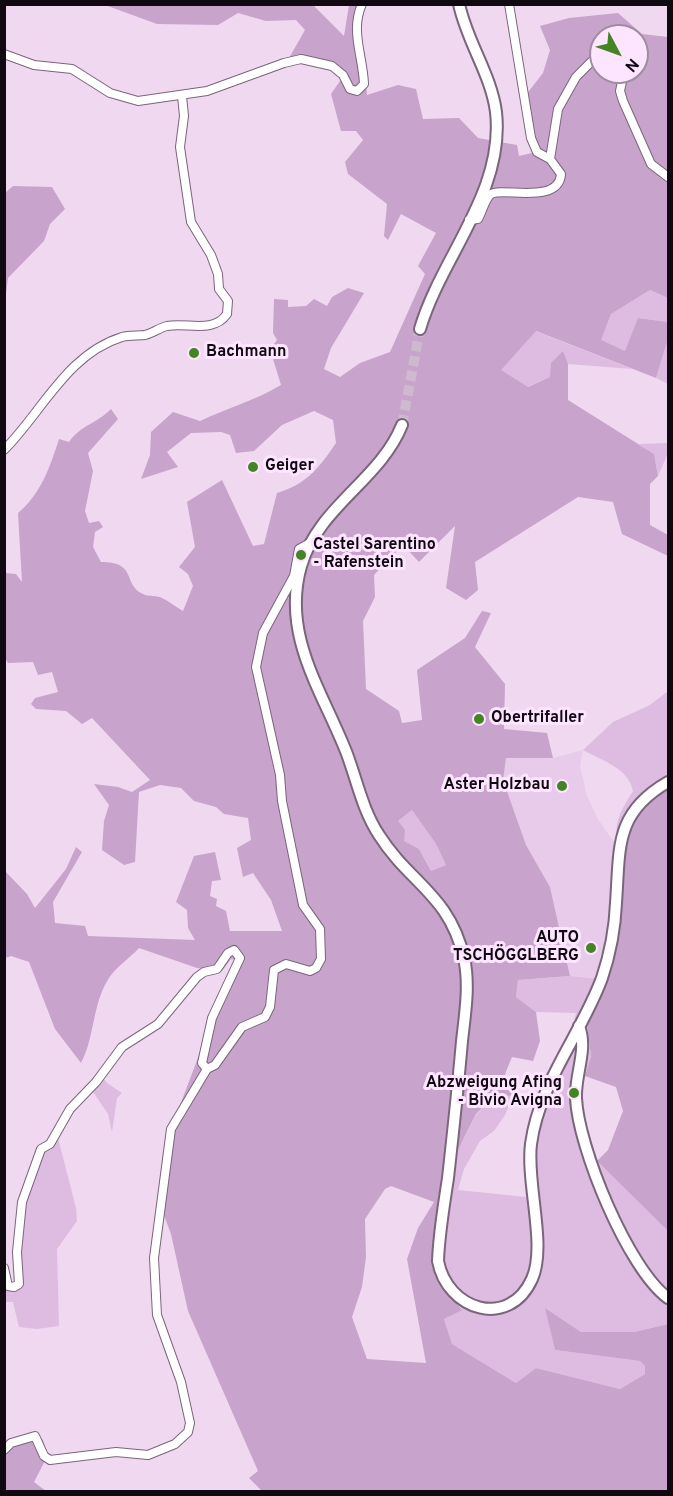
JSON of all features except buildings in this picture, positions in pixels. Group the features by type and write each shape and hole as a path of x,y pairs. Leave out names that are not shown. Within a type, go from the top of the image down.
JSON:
{"main road":[{"path":"420,329 433,293 493,167 496,122 491,88 466,30 459,4"},
{"path":"402,425 385,453 335,507 310,543 297,581 296,606 300,642 309,671 346,753 364,806 378,835 443,907 465,960 466,1006 438,1261 448,1288 459,1299 471,1305 496,1308 509,1303 527,1288 534,1274 537,1248 531,1144 541,1100 593,999 606,963 615,913 618,848 623,832 642,802 669,782"},
{"path":"579,1026 584,1045 576,1093 581,1129 616,1227 651,1279 669,1298"}],"street":[{"path":"4,54 34,65 72,69 124,98 138,101 216,89 284,63 301,59 332,66 342,75 351,89 360,90 364,84 363,65 356,31 362,4"},
{"path":"469,220 478,219 489,197 495,193 531,194 555,186 561,174 550,159 537,152 531,138 509,4"},
{"path":"550,159 555,116 560,102 576,77 589,64"},
{"path":"621,84 620,91 623,101 651,164 669,177"},
{"path":"4,450 20,436 55,386 83,359 103,345 124,337 147,334 166,326 215,324 227,314 228,301 219,289 219,274 211,255 191,222 180,147 184,116 182,96"},
{"path":"4,1450 11,1443 35,1436 44,1456 51,1460 116,1452 148,1455 176,1444 188,1432 190,1425 181,1382 157,1315 154,1258 171,1129 207,1069 215,1065 242,1027 263,1019 268,1013 274,969 286,964 310,971 321,959 320,929 303,905 282,801 280,775 256,667 263,633 294,576 299,549 310,543"},
{"path":"4,1268 8,1286 14,1287 19,1284 17,1252 22,1202 41,1149 50,1144 70,1109 96,1082 122,1047 158,1024 197,977 204,972 218,969 228,953 234,950 240,958 213,1018 202,1061 207,1069"}],"shaded area":[{"path":"105,5 313,5 344,36 349,5 364,5 359,33 364,51 367,95 398,85 416,89 423,119 459,118 478,138 517,145 519,156 532,153 522,100 543,73 550,50 540,26 569,18 618,13 631,24 589,24 589,84 649,84 649,35 668,37 668,298 650,290 611,314 601,340 625,351 638,318 668,322 668,339 656,378 536,331 501,370 528,387 550,377 551,363 563,351 568,364 568,400 654,454 658,476 650,484 650,525 668,535 668,556 622,534 613,502 578,497 475,562 478,590 466,600 446,588 455,526 419,562 405,547 398,550 374,575 375,597 363,621 366,689 399,711 402,723 422,720 417,670 465,638 482,611 491,613 475,647 505,684 504,729 547,733 553,758 506,758 503,780 526,845 550,887 570,976 518,980 516,997 536,1012 540,1041 533,1061 512,1057 505,1074 513,1096 495,1095 476,1114 453,1160 442,1260 444,1286 462,1310 444,1319 452,1344 516,1383 536,1368 620,1389 645,1374 645,1366 640,1361 555,1350 545,1308 581,1332 634,1332 668,1324 668,1491 263,1492 249,1478 258,1471 188,1311 171,1234 162,1210 174,1121 235,960 231,959 222,971 197,968 139,948 119,966 103,988 86,1053 81,1063 55,1029 29,962 11,956 5,958 5,871 27,894 35,908 66,869 76,847 82,852 53,902 55,923 85,926 88,936 195,940 188,928 187,910 176,902 194,856 215,852 221,880 212,881 210,896 217,899 216,906 226,911 230,931 282,931 271,900 253,873 243,877 237,848 251,840 248,818 224,814 216,807 194,801 181,788 160,785 139,792 135,862 124,865 102,850 104,821 109,805 94,784 118,787 132,792 150,780 92,718 82,724 66,711 36,709 31,704 35,698 58,692 52,672 38,675 33,662 8,663 5,658 5,573 16,574 22,582 18,513 39,489 59,439 69,442 111,409 118,419 88,453 93,471 85,511 89,523 99,521 103,527 95,532 93,547 101,562 113,563 125,569 137,590 145,595 162,598 183,611 193,586 188,574 179,567 195,547 187,502 222,480 253,546 264,544 277,493 304,480 324,460 336,443 333,420 314,411 282,425 254,451 236,453 230,435 221,432 191,433 167,452 178,467 141,479 150,455 151,432 173,412 200,421 252,400 281,385 270,349 277,340 273,333 274,299 288,300 288,307 306,306 314,299 327,306 332,297 348,288 364,293 331,348 324,369 340,377 360,363 390,352 425,274 418,266 436,233 401,214 388,240 384,236 387,204 348,174 345,162 363,140 356,131 341,131 331,94 342,78 328,67 289,58 305,30 296,20 266,21 238,13 218,25 157,24","holes":["412,810 436,844 446,865 431,871 419,849 404,841 405,830 398,821","391,1186 434,1202 418,1228 407,1259 426,1363 367,1359 352,1317 362,1287 366,1257 365,1219 385,1189"]},
{"path":"13,186 52,187 65,209 50,224 44,241 8,278 5,301 5,193"},
{"path":"650,290 668,298 668,322 639,318 625,351 600,341 611,314"},
{"path":"535,331 632,369 568,364 563,352 550,377 527,387 500,370"},
{"path":"668,339 668,384 656,378"},
{"path":"668,384 668,453 658,476 654,454 639,444 667,443"},
{"path":"668,691 668,785 619,843 617,823 633,791 630,783 620,770 583,750 613,722 650,705"},
{"path":"583,750 580,766 587,796 598,819 618,848 616,904 602,978 570,976 550,887 526,845 503,780 505,757 553,758"},
{"path":"668,785 668,1231 597,1161 608,1150 623,1111 616,1087 585,1076 591,1056 587,1025 605,979 623,846 637,814"},
{"path":"412,810 436,844 446,865 431,871 419,849 403,841 398,821"},
{"path":"570,976 605,979 587,1025 591,1056 580,1094 583,1127 597,1161 668,1231 668,1324 633,1332 581,1332 546,1309 555,1350 640,1361 645,1366 645,1374 620,1389 536,1368 516,1383 452,1344 444,1319 462,1309 444,1286 442,1260 453,1160 476,1115 495,1095 513,1096 505,1115 494,1131 480,1141 464,1169 458,1190 526,1197 525,1152 531,1123 540,1095 568,1039 576,1013 536,1012 516,997 518,980"},
{"path":"100,1074 107,1083 122,1093 117,1098 112,1132 108,1114 91,1089"},
{"path":"57,1134 76,1208 77,1221 57,1249 59,1326 37,1329 19,1327 13,1302 5,1302 4,1268 8,1286 19,1283 21,1223 28,1185 34,1166 44,1149"},
{"path":"35,1433 43,1440 48,1455 34,1482 46,1491 5,1492 5,1445 13,1438"}],"tunnel":[{"path":"402,425 420,329"}],"place":[{"name":"Bachmann","path":"194,353"},
{"name":"Geiger","path":"253,467"},
{"name":"Castel Sarentino - Rafenstein","path":"301,555"},
{"name":"Obertrifaller","path":"479,719"},
{"name":"Aster Holzbau","path":"562,786"},
{"name":"AUTO TSCHÖGGLBERG","path":"591,948"},
{"name":"Abzweigung Afing - Bivio Avigna","path":"574,1093"}]}
